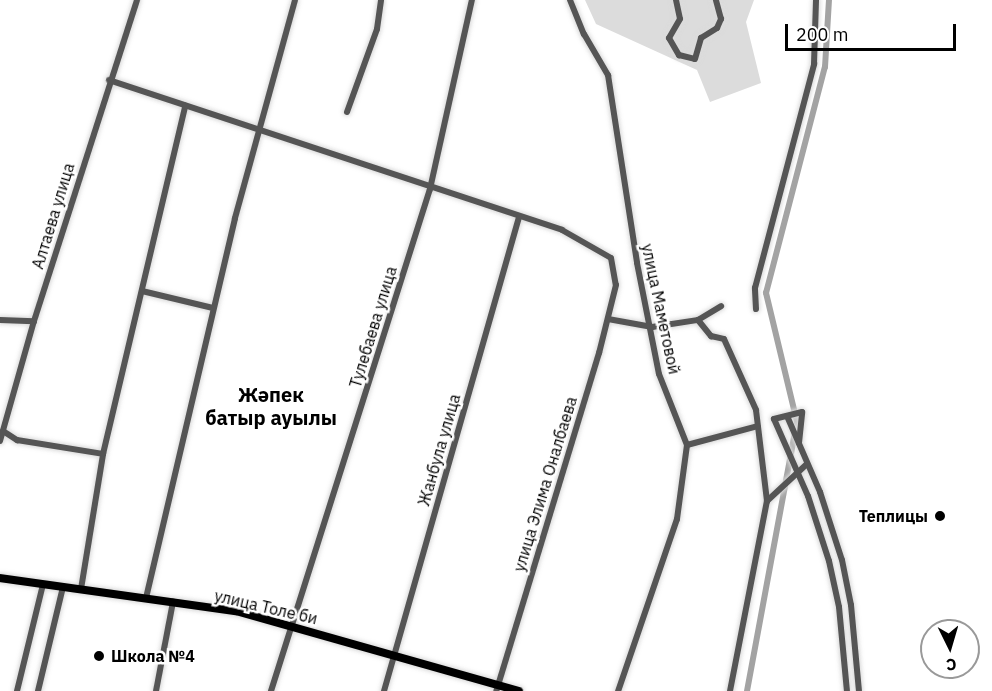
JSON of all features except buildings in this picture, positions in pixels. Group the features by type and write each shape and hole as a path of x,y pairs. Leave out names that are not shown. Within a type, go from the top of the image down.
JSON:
{"main road":[{"name":"улица Толе би","path":"0,578 236,610 395,654 497,688 519,691"}],"street":[{"name":"Алтаева улица","path":"0,441 34,321 137,0"},
{"path":"146,598 213,308 295,0"},
{"path":"348,112 377,29 381,0"},
{"name":"Тулебаева улица","path":"271,691 294,626 430,189 472,0"},
{"name":"улица Маметовой","path":"570,0 584,34 608,75 636,263 652,327 659,374 687,445 677,519 618,691"},
{"path":"676,0 680,19 669,38 679,55 695,59 701,38 717,28 722,19 716,0"},
{"path":"756,309 755,288 814,64 816,0"},
{"path":"110,80 519,217"},
{"path":"81,589 103,454 185,106"},
{"name":"улица Элима Оналбаева","path":"497,688 608,319 616,285 611,258 562,230 519,217"},
{"name":"Жанбула улица","path":"384,691 519,217"},
{"path":"142,291 213,308"},
{"path":"608,319 652,327 698,320 721,306"},
{"path":"0,320 34,321"},
{"path":"698,320 711,336 724,339 752,402 758,426 767,501 730,691"},
{"path":"799,443 802,412 774,419 799,474 839,607 847,691"},
{"path":"787,416 828,516 851,605 859,691"},
{"path":"687,445 758,426"},
{"path":"3,431 17,440 103,454"},
{"path":"767,501 799,474 807,464"},
{"path":"815,521 828,516"},
{"path":"17,691 43,584"},
{"path":"38,691 63,587"},
{"path":"156,691 173,602"}],"shaded area":[{"path":"585,0 754,0 746,22 761,83 710,102 697,70 596,24"}],"waterway":[{"path":"747,691 797,422 766,293 825,67 829,0"}],"place":[{"name":"Теплицы","path":"940,516"},
{"name":"Школа №4","path":"99,656"}],"district":[{"name":"Жәпек батыр ауылы","path":"271,406"}]}
